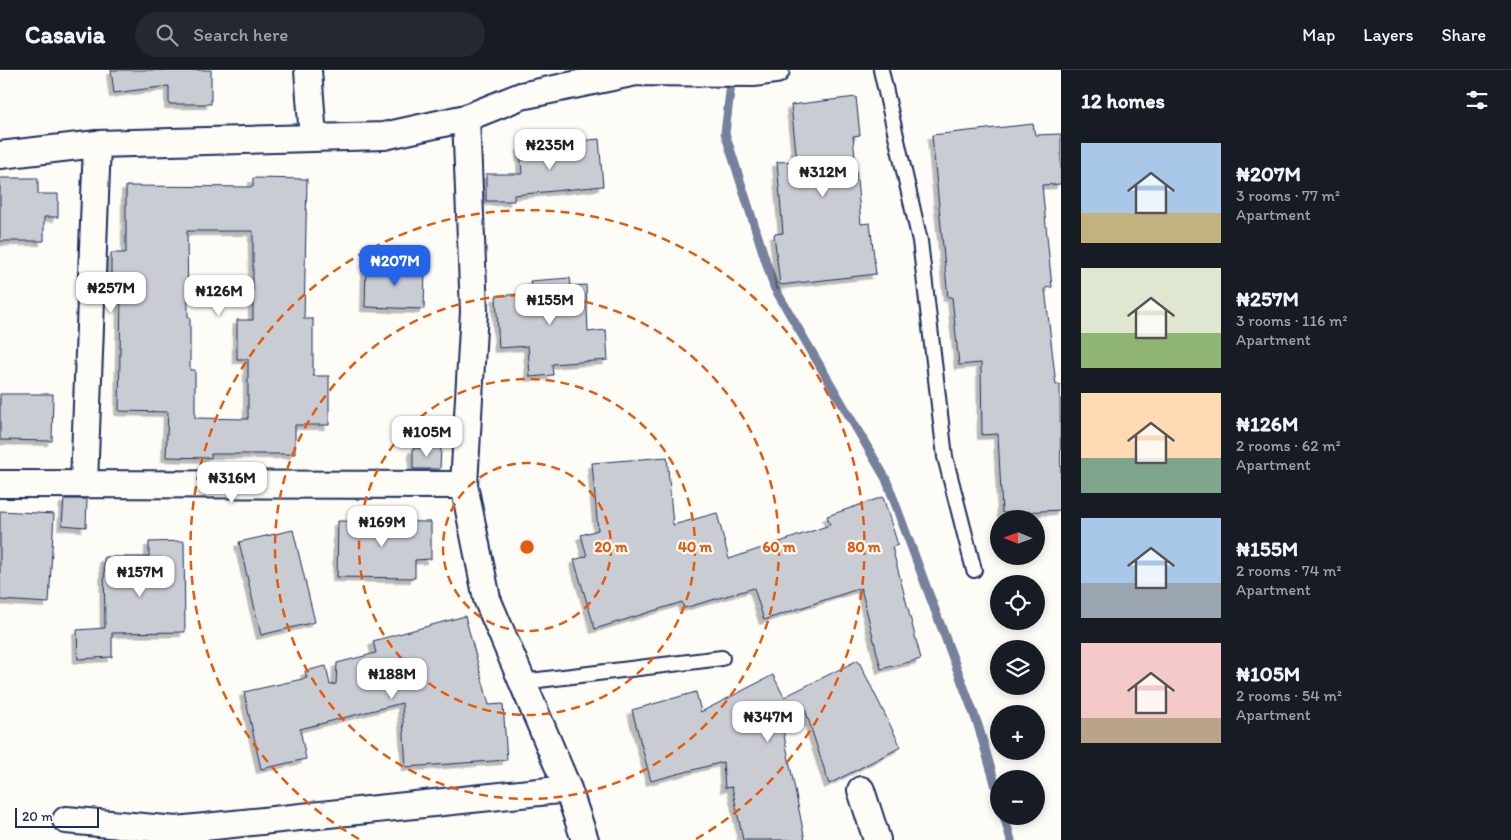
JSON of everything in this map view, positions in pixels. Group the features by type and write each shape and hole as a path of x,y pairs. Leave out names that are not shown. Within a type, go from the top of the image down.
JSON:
{"street":[{"path":"308,70 313,138"},
{"path":"0,156 97,144 384,136 466,118 521,96 636,72 706,73 766,71"},
{"path":"466,118 474,312 464,485 487,599 568,789 586,840"},
{"path":"84,483 97,144"},
{"path":"0,484 464,485"},
{"path":"66,820 176,830 285,830 568,789"},
{"path":"861,790 877,840"}],"lane":[{"path":"881,70 920,241 945,457 974,570"},
{"path":"522,682 722,658"}],"building":[{"path":"111,70 211,70 211,104 169,104 169,86 114,93"},
{"path":"856,97 860,135 853,136 861,224 870,223 876,274 780,285 774,234 783,233 777,162 797,161 791,105"},
{"path":"1033,124 1035,135 1061,134 1061,184 1042,185 1052,287 1045,288 1056,385 1060,384 1061,510 1002,510 998,434 982,435 981,363 959,365 952,297 948,297 932,135"},
{"path":"599,139 603,186 514,195 514,201 486,201 486,174 522,174 520,147"},
{"path":"0,178 38,178 38,194 58,194 58,217 44,217 44,241 0,241"},
{"path":"253,178 307,179 304,319 313,319 313,376 329,376 329,425 295,425 295,454 211,454 211,458 166,457 168,412 119,411 121,297 111,297 111,253 126,253 126,186 253,187","holes":["187,231 253,231 253,320 237,320 237,359 248,359 248,419 195,418 195,370 190,370"]},
{"path":"366,265 425,268 424,309 365,307"},
{"path":"570,278 571,286 586,285 588,332 606,330 608,360 552,364 553,375 530,377 528,346 499,348 496,296 532,293 530,281"},
{"path":"0,394 53,394 52,441 0,440"},
{"path":"413,448 441,448 440,469 413,469"},
{"path":"667,457 673,525 717,513 729,559 830,525 827,516 883,497 898,545 892,547 921,659 881,669 861,588 764,620 754,588 684,608 682,602 595,629 574,560 587,556 581,535 598,530 592,463"},
{"path":"64,499 87,499 86,527 62,525"},
{"path":"0,511 54,514 49,603 0,600"},
{"path":"338,521 431,522 431,559 415,560 415,578 337,577"},
{"path":"293,530 315,622 261,635 239,542"},
{"path":"184,541 185,632 112,633 112,657 78,659 77,630 105,628 104,557 149,557 149,542"},
{"path":"465,616 489,705 503,704 507,760 406,767 402,703 300,729 306,759 261,769 244,692 307,678 305,671 326,666 330,685 336,684 337,663 376,653 373,641"},
{"path":"858,660 901,747 829,784 805,709 780,715 805,840 743,840 732,787 725,788 723,762 651,781 632,710 696,692 701,712 773,675 784,697"}],"waterway":[{"path":"732,75 725,133 774,287 886,479 978,725 991,770"},
{"path":"1007,825 1011,840"}]}
